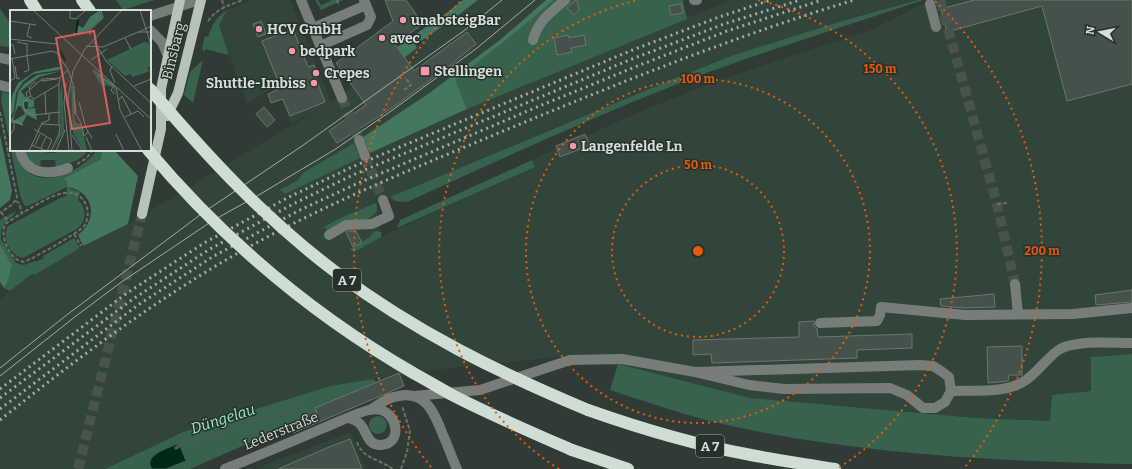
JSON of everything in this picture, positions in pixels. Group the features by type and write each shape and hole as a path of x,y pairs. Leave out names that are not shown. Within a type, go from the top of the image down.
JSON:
{"highway":[{"path":"30,0 36,10"},
{"path":"82,0 89,10"},
{"name":"A 7","path":"151,90 191,138 226,175 295,239 363,292 429,334 466,355 532,387 588,410 639,428 690,442 745,454 836,469"},
{"path":"149,151 175,182 226,234 268,270 326,316 381,354 453,396 516,426 572,450 628,469"}],"main road":[{"name":"Binsbarg","path":"161,129 178,93 200,0"},
{"name":"Binsbarg","path":"142,214 161,129 161,88 179,3"}],"street":[{"path":"151,16 179,3 200,0"},
{"path":"301,0 342,98"},
{"path":"533,40 537,28 542,21 565,0"},
{"path":"313,28 365,2 371,17 367,24 320,46"},
{"path":"930,4 936,27"},
{"path":"151,31 162,42 167,54"},
{"path":"0,58 10,60"},
{"path":"0,85 10,88"},
{"path":"359,140 365,156"},
{"path":"20,151 27,165 36,170 52,172 68,168"},
{"path":"329,235 346,225 372,224 389,216 383,200"},
{"path":"1015,284 1018,314"},
{"path":"820,323 877,321 880,315 881,307 965,315 1073,314 1132,308"},
{"path":"951,391 1003,389 1015,386 1026,380 1060,349 1075,344 1132,343"},
{"name":"Lederstraße","path":"225,469 370,410 393,397 480,390 570,360 622,359 695,372"},
{"path":"920,365 933,366 941,370 949,378 951,391 945,402 935,408 923,408 907,395 890,388 784,389 749,385 695,372 920,365"},
{"path":"414,396 422,399 428,404 435,414 457,469"},
{"path":"348,418 359,423 368,439 372,442 381,445 388,443 392,440 396,432 393,418 382,410 370,410"}],"path":[{"path":"222,0 224,7"},
{"path":"206,24 214,13 224,7 243,0"},
{"path":"404,90 411,85 405,77"},
{"path":"0,112 17,193 16,202"},
{"path":"68,168 82,161 92,151"},
{"path":"72,193 83,199 88,213 84,226 74,234 30,259 20,262 13,256 4,240 3,230 8,222 22,213 59,194 72,193"},
{"path":"8,222 0,212 16,202"},
{"path":"16,202 19,203 22,213"},
{"path":"997,204 1008,203"},
{"path":"74,234 81,246"}],"shaded area":[{"path":"116,0 154,0 123,10"},
{"path":"252,0 290,0 331,102 456,17 478,0 546,0 501,39 428,94 354,143 360,158 467,109 731,0 918,0 842,21 548,131 376,203 382,236 534,167 532,160 646,109 704,86 778,60 869,31 930,0 1132,0 1132,354 1091,357 1091,391 1052,395 1050,421 976,418 750,398 577,355 442,369 330,386 183,432 105,469 0,469 0,299 32,274 36,274 83,246 128,224 324,106 291,124 276,86 247,104 219,25 227,10"},
{"path":"315,0 318,0 321,5 332,0 343,0 321,10"},
{"path":"463,0 478,0 415,45 417,48 405,57 397,47"},
{"path":"546,0 554,0 455,80 467,109 370,153 363,137 428,94 501,39"},
{"path":"554,0 683,0 687,19 467,109 454,80 521,28"},
{"path":"918,0 923,0 771,50 680,83 577,126 407,202 395,201 390,197 734,55 842,21"},
{"path":"0,9 10,23 10,47 0,46"},
{"path":"227,10 219,25 229,55 205,49 204,53 202,48 205,36 208,37 215,22 220,15"},
{"path":"203,60 193,103 184,95 190,72"},
{"path":"2,91 10,95 10,144 1,100"},
{"path":"0,135 12,191 10,200 0,208"},
{"path":"354,143 360,158 285,194 280,190 298,180 303,173"},
{"path":"11,151 17,151 22,165 28,172 36,176 46,178 66,174 84,163 96,151 102,151 101,159 63,179 67,181 67,187 28,206 24,205 20,195"},
{"path":"24,151 43,151 54,153 60,151 87,151 82,157 56,167 55,160 41,160 40,166 34,164"},
{"path":"102,151 115,151 138,176 128,224 83,246 78,235 85,229 89,221 91,214 90,206 88,200 83,194 67,187 67,181 63,179 101,159"},
{"path":"532,160 535,167 397,228 400,220"},
{"path":"67,187 80,192 78,200 83,207 85,214 83,222 77,229 23,258 18,257 11,250 6,240 6,230 8,226 66,196"},
{"path":"376,203 377,209 375,214 364,221 328,231 324,227 338,219"},
{"path":"16,211 2,227 1,239 16,263 24,265 35,261 36,262 44,258 43,256 74,238 80,248 36,274 32,274 10,291 4,288 8,281 12,265 0,244 0,220"},
{"path":"375,231 381,232 381,237 354,252 350,249 368,238"},
{"path":"0,244 12,265 8,281 4,288 0,282"},
{"path":"1132,354 1132,464 974,458 869,449 817,442 714,422 674,411 610,390 618,364 750,398 976,418 1050,421 1052,395 1091,391 1091,357"},
{"path":"373,379 377,382 315,408 317,413 190,469 166,469 150,465 153,469 105,469 183,432 330,386"},
{"path":"378,416 384,419 387,425 384,431 378,434 372,431 369,425 372,419"},
{"path":"351,432 365,469 257,469 272,462"},
{"path":"179,443 186,461 166,469 152,469 150,464 154,456"}],"building":[{"path":"385,0 406,0 423,24 395,44 414,71 467,32 476,44 395,106 337,143 329,131 366,105 336,63 393,21"},
{"path":"576,0 579,10 574,15 567,8"},
{"path":"974,0 1132,0 1132,84 1067,101 1042,6 947,32 941,9"},
{"path":"681,4 683,13 671,15 669,6"},
{"path":"261,21 266,34 258,37 253,24"},
{"path":"293,29 308,67 314,65 318,75 315,76 325,102 290,116 283,99 271,103 268,94 279,89 278,87 280,86 262,41"},
{"path":"568,35 569,38 584,35 586,45 571,48 572,52 557,55 554,38"},
{"path":"264,107 275,120 267,127 256,114"},
{"name":"Langenfelde Ln","path":"585,134 590,145 560,157 556,146"},
{"path":"356,231 362,243 353,247 346,232"},
{"path":"1132,290 1132,302 1096,305 1095,295"},
{"path":"994,294 995,307 965,308 941,306 940,299"},
{"path":"814,321 814,326 817,329 818,337 912,334 912,348 857,350 857,358 712,363 711,354 693,355 693,340 799,337 799,322"},
{"path":"1022,346 1022,375 1009,375 1008,381 988,383 987,347"},
{"path":"399,373 404,386 293,433 289,425 317,413 315,408"},
{"path":"350,439 362,469 278,469 329,447"}],"waterway":[{"name":"Düngelau","path":"176,448 180,445 297,408"}],"tunnel":[{"path":"940,0 997,204 1015,284"},
{"path":"342,98 359,140"},
{"path":"365,156 383,200"},
{"path":"78,469 142,214"}],"tram line":[{"path":"0,368 68,314 204,212 302,146 465,30 502,0"},
{"path":"0,376 120,283 212,221 334,150 394,109 477,48 535,0"}],"railway":[{"path":"0,389 127,293 204,243 289,197 352,167 630,51 719,17 771,0"},
{"path":"0,398 133,299 210,249 293,204 355,174 632,59 724,24 800,0"},
{"path":"0,409 138,305 214,256 300,210 356,184 635,67 727,31 822,0"},
{"path":"0,420 53,378 162,300 252,245 318,211 420,166 624,82 761,30 854,0"}],"place":[{"name":"unabsteigBar","path":"403,20"},
{"name":"HCV GmbH","path":"259,29"},
{"name":"avec","path":"382,38"},
{"name":"bedpark","path":"292,51"},
{"name":"Stellingen","path":"425,71"},
{"name":"Crepes","path":"316,73"},
{"name":"Shuttle-Imbiss","path":"314,83"},
{"name":"Langenfelde Ln","path":"573,146"}]}
